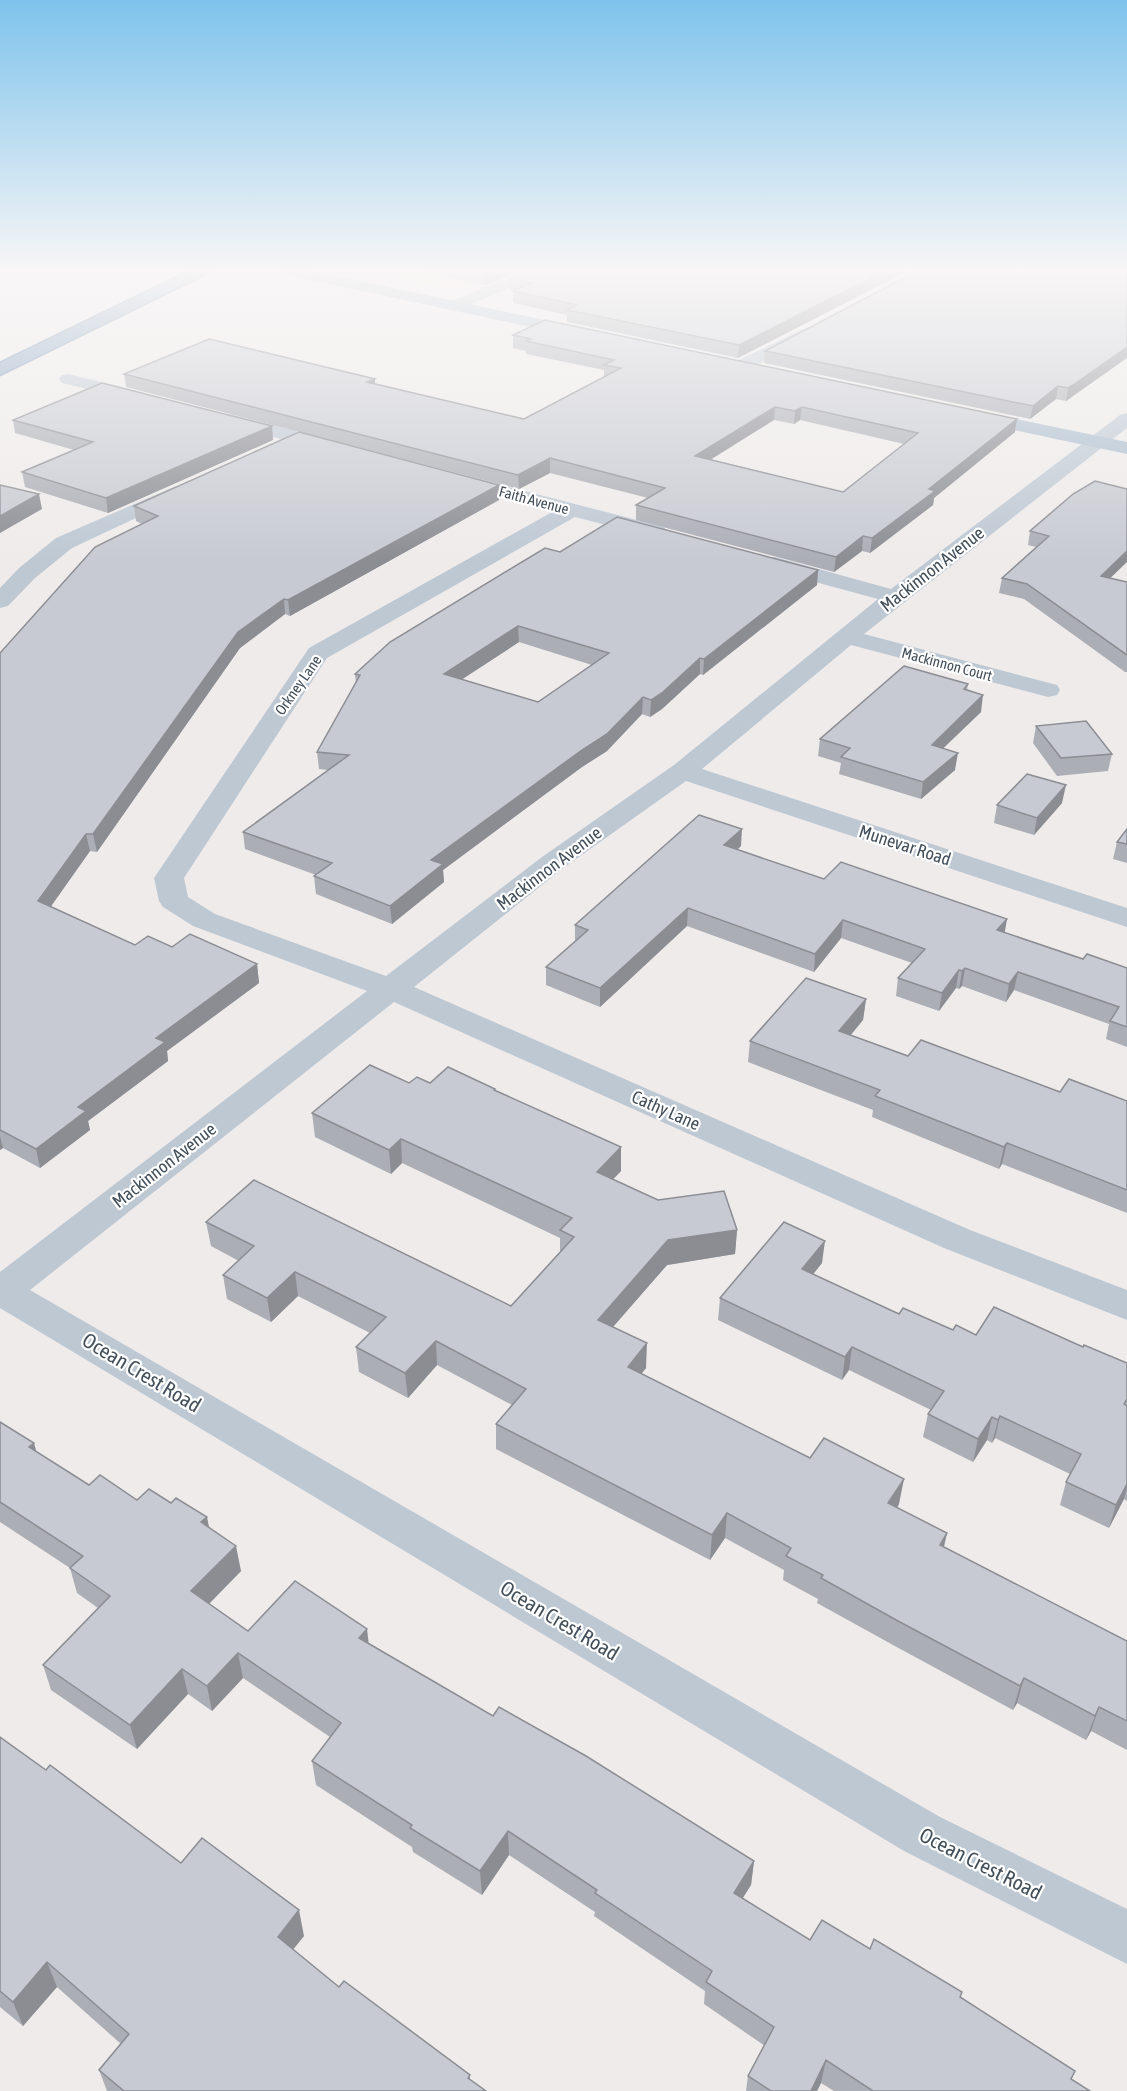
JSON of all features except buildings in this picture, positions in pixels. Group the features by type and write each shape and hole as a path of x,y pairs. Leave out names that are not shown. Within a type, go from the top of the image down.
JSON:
{"main road":[{"path":"748,368 764,371"},
{"path":"959,412 1127,448"}],"street":[{"path":"68,379 160,402"},
{"path":"206,414 355,453"},
{"name":"Mackinnon Avenue","path":"1,1291 552,863 683,771 895,597 1127,419"},
{"path":"266,452 298,438"},
{"name":"Faith Avenue","path":"435,474 674,537"},
{"path":"0,601 27,573 64,543 192,485"},
{"name":"Orkney Lane","path":"204,920 174,901 169,878 318,653 572,510"},
{"path":"753,559 895,597"},
{"name":"Mackinnon Court","path":"846,637 1048,690"},
{"name":"Munevar Road","path":"683,771 1127,918"},
{"name":"Cathy Lane","path":"204,920 392,989 957,1239 1127,1306"},
{"name":"Ocean Crest Road","path":"1,1291 922,1834 1127,1937"}]}
